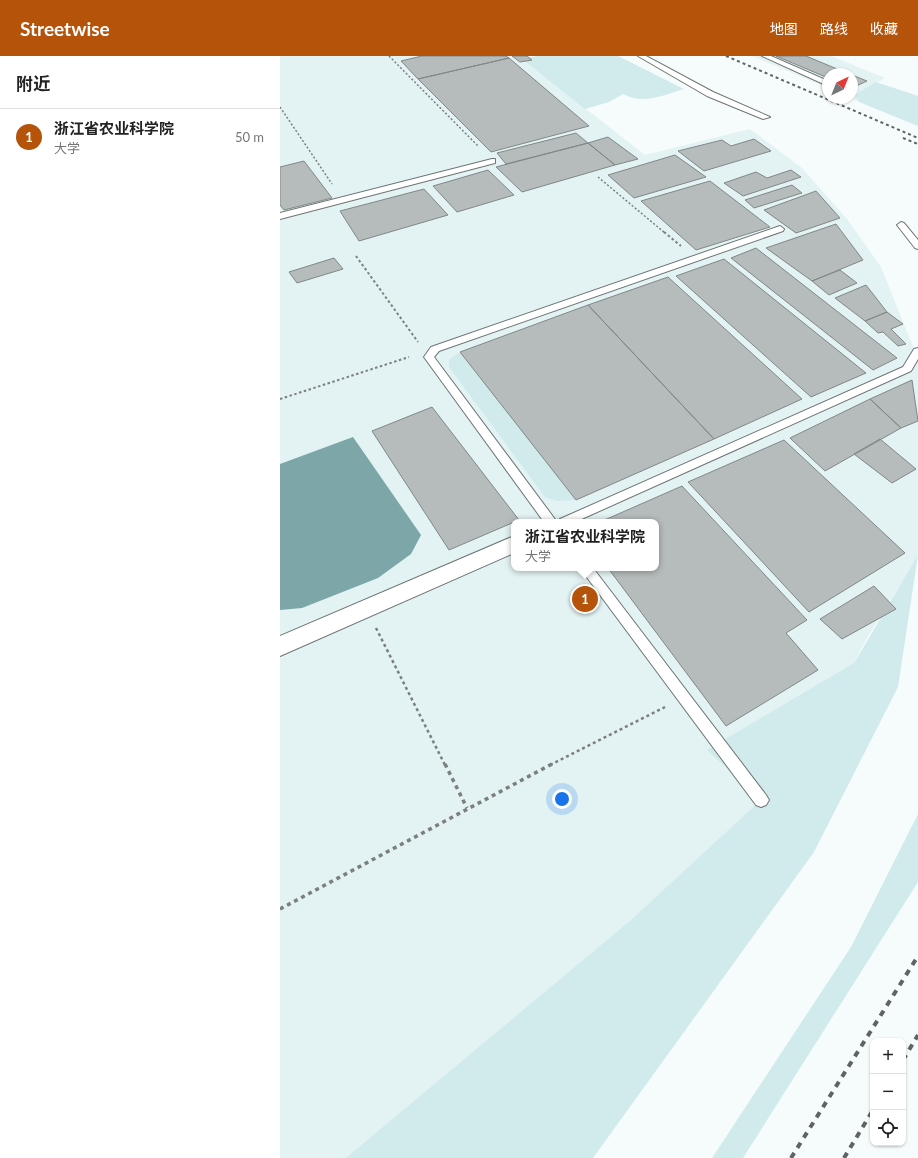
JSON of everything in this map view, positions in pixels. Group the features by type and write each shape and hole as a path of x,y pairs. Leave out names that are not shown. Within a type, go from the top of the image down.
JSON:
{"street":[{"path":"280,646 511,545"}],"lane":[{"path":"641,56 710,94 766,116"},
{"path":"765,56 822,81"},
{"path":"280,216 492,161"},
{"path":"901,225 918,246"},
{"path":"549,519 427,354 435,349 780,229"},
{"path":"571,519 907,369 918,351"},
{"path":"588,571 761,800"}],"path":[{"path":"389,56 492,161"},
{"path":"280,107 343,200"},
{"path":"598,177 696,258"},
{"path":"280,399 427,354 356,256"},
{"path":"366,608 467,808"},
{"path":"280,909 467,808 683,698"}],"shaded area":[{"path":"280,56 518,56 645,155 750,129 802,168 847,219 881,267 918,359 918,556 864,643 854,663 536,1158 280,1158"},
{"path":"537,56 618,56 684,89 646,99 638,99 623,94 609,102 585,109 522,59"},
{"path":"752,56 831,56 885,78 858,93 858,68 822,68 822,85"},
{"path":"876,82 918,96 918,126 859,102 858,93"},
{"path":"460,352 576,500 557,501 545,497 449,367 449,360"},
{"path":"918,555 898,687 814,852 593,1158 346,1158 631,920 761,800 707,750 854,663"},
{"path":"918,814 918,882 743,1158 712,1158 851,947"}],"water":[{"path":"353,437 421,535 411,554 378,578 302,608 280,610 280,464"}],"building":[{"path":"422,56 506,56 509,58 418,79 401,61"},
{"path":"512,56 527,56 532,60 520,62"},
{"path":"776,56 806,56 835,68 822,68 822,75"},
{"path":"509,58 589,126 491,152 418,79"},
{"path":"858,77 867,81 858,85"},
{"path":"576,133 588,143 506,164 497,153"},
{"path":"608,137 638,159 615,165 588,143"},
{"path":"754,139 771,151 704,171 678,151 722,140 731,146"},
{"path":"588,143 615,165 522,192 496,167"},
{"path":"675,155 706,177 634,198 608,175"},
{"path":"304,161 332,198 284,210 280,205 280,167"},
{"path":"488,170 514,195 457,212 433,186"},
{"path":"791,170 801,177 743,196 724,183 756,172 767,178"},
{"path":"710,181 770,227 696,250 641,201"},
{"path":"792,185 802,193 754,208 745,200"},
{"path":"424,189 448,215 359,241 340,211"},
{"path":"816,191 840,218 796,233 764,210"},
{"path":"836,224 863,260 812,281 766,248"},
{"path":"756,248 897,358 873,370 731,258"},
{"path":"334,258 343,269 297,283 289,272"},
{"path":"724,259 866,373 811,397 676,276"},
{"path":"840,270 857,283 829,295 812,281"},
{"path":"668,277 802,399 714,439 588,305"},
{"path":"866,285 887,312 865,321 835,298"},
{"path":"588,305 714,439 576,500 460,352"},
{"path":"887,312 903,324 891,329 906,344 898,346 883,332 878,333 865,321"},
{"path":"912,380 918,421 901,428 870,399"},
{"path":"870,399 901,428 825,471 790,438"},
{"path":"432,407 518,519 511,519 511,523 449,550 372,431"},
{"path":"880,439 916,469 892,483 854,454"},
{"path":"784,440 905,553 809,612 688,482"},
{"path":"682,486 807,620 786,633 818,670 726,726 610,571 659,571 659,519 607,519"},
{"path":"874,586 896,609 842,639 820,619"}],"railway":[{"path":"726,56 918,138"},
{"path":"903,138 918,144"},
{"path":"791,1158 918,956"},
{"path":"906,1055 918,1035"},
{"path":"844,1158 870,1115"}],"place":[{"name":"浙江省农业科学院","path":"585,599"}]}
